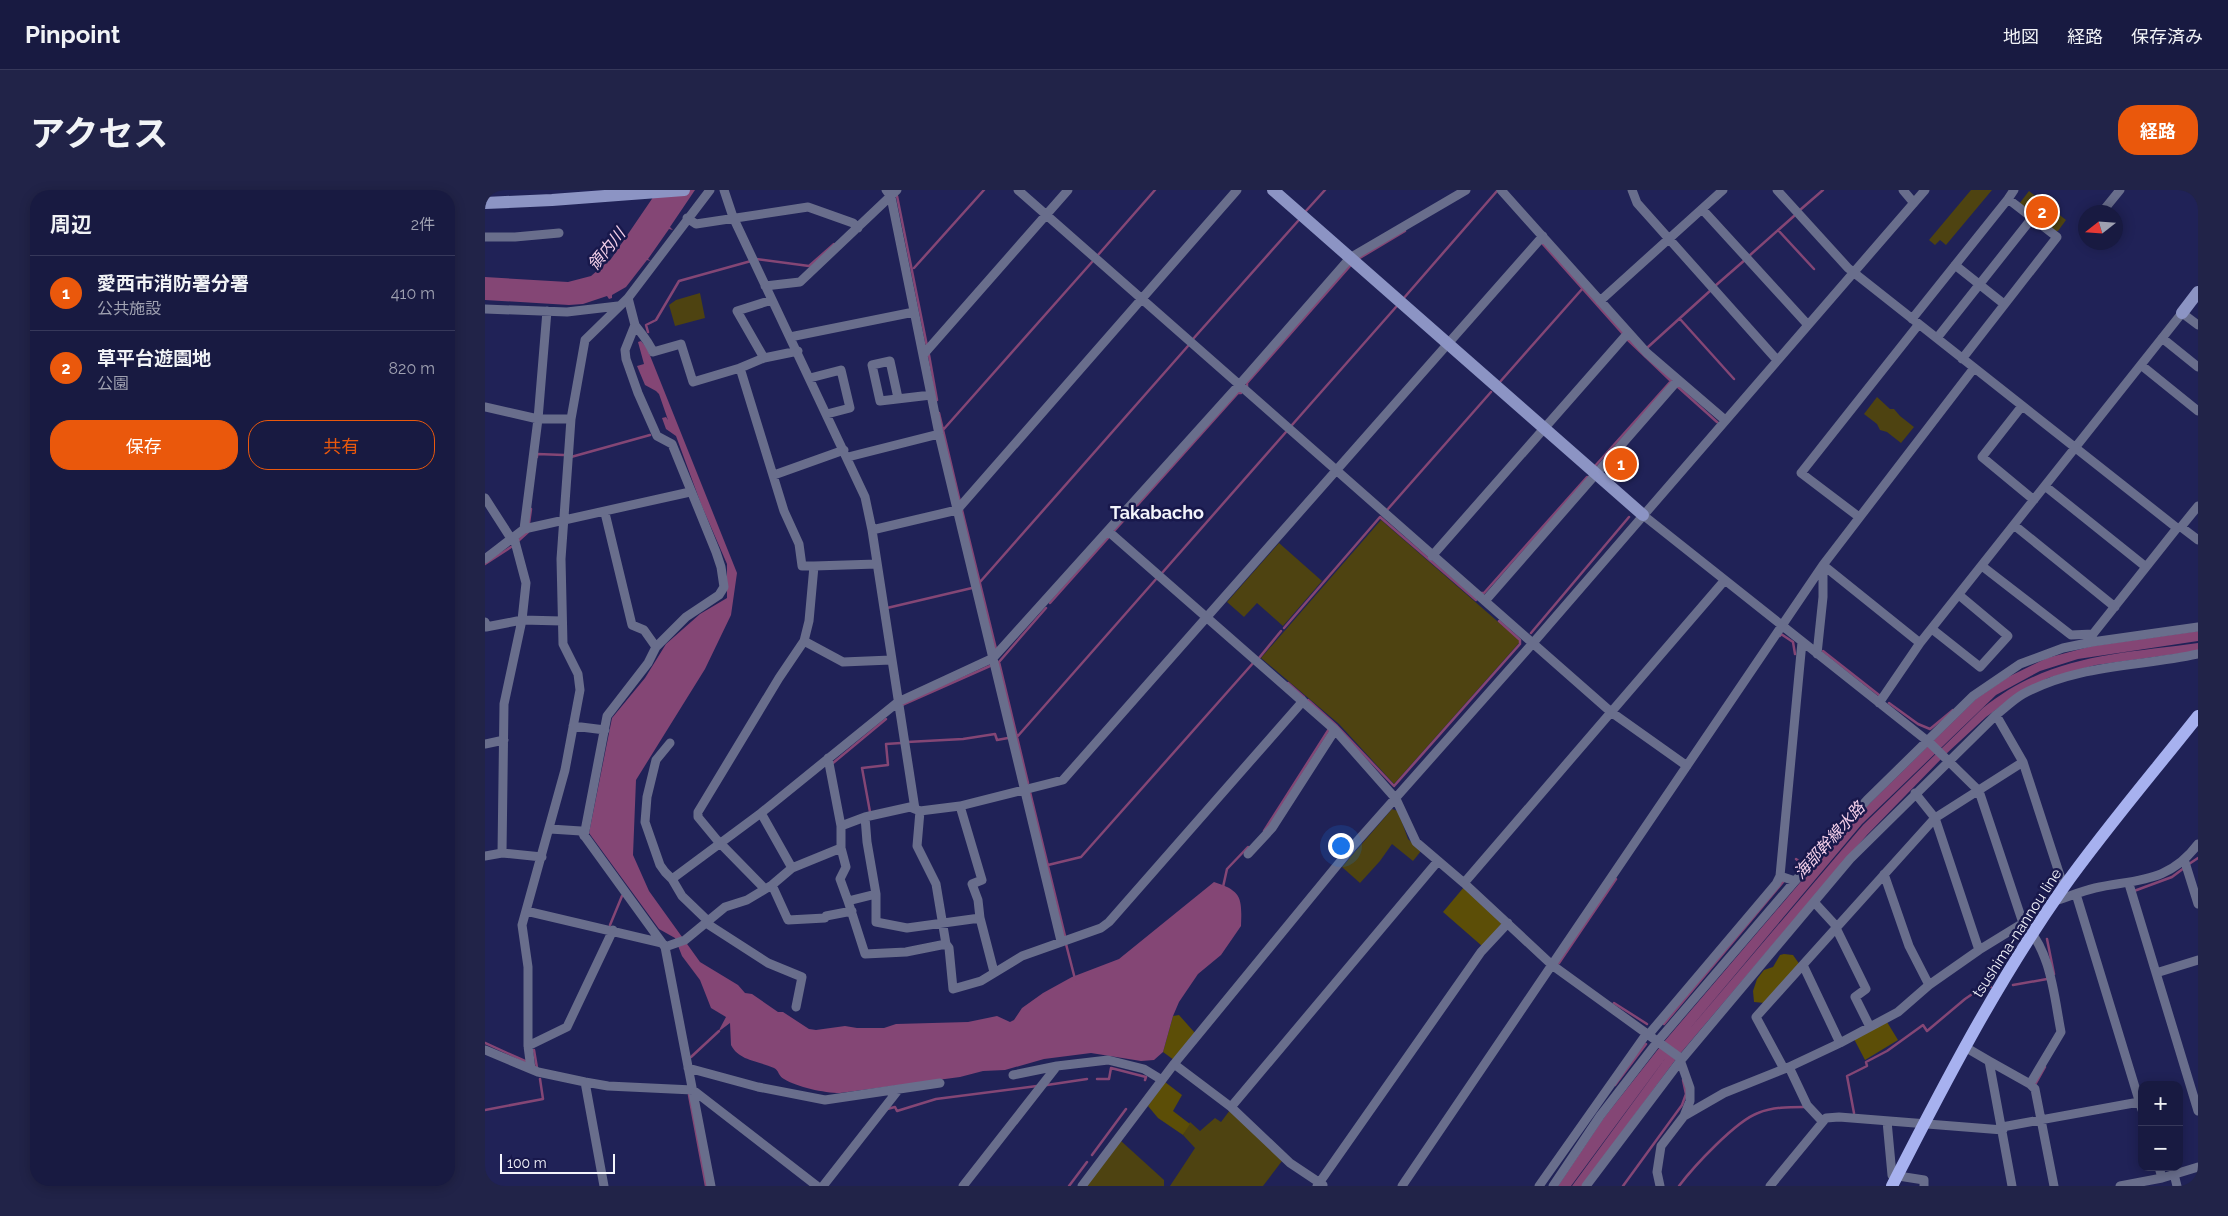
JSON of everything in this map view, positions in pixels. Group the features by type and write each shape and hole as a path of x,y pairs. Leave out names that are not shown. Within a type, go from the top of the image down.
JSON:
{"main road":[{"name":"tsushima-nannou line","path":"1895,1181 1965,1047 2033,933 2064,888 2198,716"}],"street":[{"path":"485,203 613,193 684,190"},
{"path":"531,1070 528,1046 528,967 522,938 522,925 565,770 580,690 579,681 563,644 561,559 571,418 585,340 628,298 710,190"},
{"path":"724,190 733,217 798,351 865,497 872,530 898,702 918,810 917,846 936,884 946,944 949,948 953,989 981,981 1023,956 1101,928 1109,922 1303,701"},
{"path":"1018,190 1611,712 1687,766"},
{"path":"923,355 1068,190"},
{"path":"872,530 957,510 1237,190"},
{"path":"1273,190 1595,475 1724,581 1928,742 1979,791 2023,924 2033,933 2045,958 2061,1032 2030,1084"},
{"path":"672,879 761,813 898,702 993,658 1239,385 1350,258 1463,190"},
{"path":"1501,190 1628,333 1678,380 1725,420"},
{"path":"1632,190 1637,203 1777,360"},
{"path":"1600,301 1723,190"},
{"path":"1777,190 1854,272 2022,406 2198,540"},
{"path":"1903,190 1915,203"},
{"path":"1082,1186 1174,1064 1353,846 1533,643 1925,190"},
{"path":"1859,517 1801,473 1915,322 1955,265 2014,190"},
{"path":"2108,205 2120,190"},
{"path":"765,286 799,282 858,228 891,192"},
{"path":"891,192 939,434 1061,941"},
{"path":"1962,359 2057,237 2008,199"},
{"path":"687,218 696,224 808,207 853,223 858,228"},
{"path":"1702,208 1808,325"},
{"path":"1937,338 2032,218"},
{"path":"485,237 515,237 559,233"},
{"path":"841,826 865,816 910,807 918,810 938,810 960,806 1063,780 1543,236"},
{"path":"1955,265 2004,304"},
{"path":"1879,703 1920,643 2198,294"},
{"path":"628,298 635,325 649,342 653,352 681,344 693,382 740,368 764,358 798,351"},
{"path":"764,358 737,311 772,300"},
{"path":"485,309 567,312 618,306"},
{"path":"524,529 538,419 547,311"},
{"path":"790,337 914,312"},
{"path":"2182,313 2198,325"},
{"path":"584,836 607,716 649,664 656,647 687,618 719,595 724,587 721,567 716,552 671,444 657,436 638,393 626,359 625,350 635,325"},
{"path":"1432,556 1628,333"},
{"path":"2162,338 2198,367"},
{"path":"898,398 890,361 872,364 880,401 931,394"},
{"path":"2141,365 2198,411"},
{"path":"740,368 784,511 799,544 802,566 877,564"},
{"path":"1402,1186 1781,626 1859,517 1974,368"},
{"path":"810,378 841,370 850,408 827,414"},
{"path":"1485,601 1678,380"},
{"path":"2022,406 1982,457 2034,500"},
{"path":"485,407 538,419 571,418"},
{"path":"774,475 846,454 939,434"},
{"path":"2045,486 2146,567"},
{"path":"485,558 524,529 605,513 690,492"},
{"path":"485,498 513,539 526,583 522,620 504,704 502,853"},
{"path":"2093,638 2146,567 2198,506"},
{"path":"605,513 631,625 644,630 656,647"},
{"path":"2014,525 2115,607"},
{"path":"1108,531 1335,730 1396,799 1416,842 1464,883 1553,965 1680,1058 1691,1088 1690,1101 1684,1116 1661,1146 1657,1172 1660,1186"},
{"path":"814,566 809,621 804,641 779,678 698,812 698,817 721,843 769,887 788,920 825,918 826,916 852,911"},
{"path":"1823,566 1920,643"},
{"path":"1817,654 1823,597 1823,566"},
{"path":"1982,566 2071,635 2093,638"},
{"path":"1464,883 1724,581"},
{"path":"1932,629 1980,667 2008,636 1959,595"},
{"path":"485,622 486,627 522,620 562,621"},
{"path":"1553,1186 1600,1116 1795,881 1867,800 1973,696 2013,668 2041,655 2093,638 2198,627"},
{"path":"804,641 843,662 891,660"},
{"path":"1539,1186 1648,1033 1776,884 1780,876 1802,642"},
{"path":"1586,1186 1680,1058 1850,859 1946,759 1996,715 2021,695 2050,681 2090,669 2198,654"},
{"path":"1996,715 2023,762 2064,888"},
{"path":"573,726 605,730"},
{"path":"1249,854 1273,828 1335,730"},
{"path":"485,744 503,740"},
{"path":"669,743 656,760 645,813 648,831 660,864 672,879 681,896 708,923 768,963 801,977 796,1007"},
{"path":"828,758 841,826 841,848 846,867 840,879 865,954 906,952 946,944"},
{"path":"1822,1121 1807,1105 1756,1018 1935,818 2023,762"},
{"path":"1915,793 1935,818 1979,950"},
{"path":"960,806 982,880 972,884 978,900 980,918 994,972"},
{"path":"761,813 792,868"},
{"path":"865,816 867,842 876,894 876,922 907,928 943,925 980,918"},
{"path":"550,829 581,831 667,945 711,1186"},
{"path":"2055,901 2095,888 2129,884 2164,873 2184,859 2198,844"},
{"path":"526,911 613,930 667,945 685,940 725,908 747,900 769,887 792,868 841,848"},
{"path":"485,856 502,853 542,857"},
{"path":"2184,859 2198,904"},
{"path":"1231,1107 1438,861"},
{"path":"1884,874 1909,946 1929,985"},
{"path":"1780,876 1795,881"},
{"path":"2129,884 2198,1111"},
{"path":"848,902 876,894"},
{"path":"2076,894 2138,1096"},
{"path":"1814,902 1837,928 1866,989 1855,997 1870,1026"},
{"path":"1174,1064 1231,1107 1290,1163 1320,1185 1481,952 1508,923"},
{"path":"1684,1116 1724,1094 1840,1043 1898,1012 1929,985 1979,950 2023,924"},
{"path":"528,1046 567,1027 613,930"},
{"path":"2156,973 2198,960"},
{"path":"1803,966 1840,1043"},
{"path":"1965,1047 2030,1084 2035,1089 2054,1186"},
{"path":"485,1050 531,1070 585,1082 608,1086 693,1090 817,1186"},
{"path":"1013,1075 1057,1066 1108,1060 1145,1069 1162,1080"},
{"path":"1989,1061 2003,1128 2012,1186"},
{"path":"963,1186 1057,1066"},
{"path":"688,1068 758,1087 825,1100 842,1100 940,1083"},
{"path":"585,1082 604,1186"},
{"path":"823,1186 899,1089"},
{"path":"1770,1186 1826,1118 1839,1117 2003,1128 2042,1120 2138,1106"},
{"path":"1887,1121 1889,1165 1895,1181 1925,1180 1924,1186"},
{"path":"2120,1186 2163,1178 2198,1167"},
{"path":"2160,1171 2163,1178"},
{"path":"2174,1174 2177,1186"}],"shaded area":[{"path":"658,190 695,190 670,227 673,230 669,229 648,259 651,261 647,260 626,287 612,295 612,298 609,299 607,296 583,304 569,305 485,300 485,277 568,282 591,276 611,259"},
{"path":"1971,190 1992,190 1946,245 1940,240 1935,245 1929,240"},
{"path":"2029,191 2066,220 2058,231 2054,231 2019,204"},
{"path":"700,293 705,318 675,326 669,305 676,300"},
{"path":"641,341 647,348 737,573 731,615 705,669 636,780 633,855 649,891 700,962 738,985 745,993 752,994 778,1012 783,1012 809,1029 816,1030 845,1026 884,1028 896,1024 968,1022 997,1016 1010,1022 1014,1020 1022,1008 1043,993 1072,977 1119,959 1214,882 1223,885 1235,892 1238,897 1241,909 1241,926 1221,955 1198,974 1179,1002 1163,1052 1154,1060 1141,1061 1091,1053 1044,1059 1005,1070 983,1071 960,1077 834,1093 796,1085 782,1078 774,1068 739,1054 731,1045 730,1023 718,1032 726,1017 711,1008 700,980 682,956 675,938 659,929 589,833 612,718 645,678 666,644 700,614 727,598 727,564 701,504 676,436 666,429 662,418 666,417 668,420 659,394 645,385 637,366 644,364 638,342"},
{"path":"1877,397 1914,427 1901,443 1887,432 1880,430 1877,424 1864,414"},
{"path":"1381,520 1519,640 1519,643 1394,784 1339,724 1261,658"},
{"path":"1279,543 1322,581 1283,626 1257,603 1244,617 1227,602"},
{"path":"2198,631 2198,641 2078,659 2040,671 1996,695 1862,824 1687,1032 1863,825 1983,708 2008,690 2058,667 2112,654 2198,643 2198,651 2096,665 2048,678 2019,693 1986,717 1946,754 1867,835 1833,874 1679,1055 1582,1186 1572,1186 1667,1056 1571,1186 1558,1186 1603,1119 1663,1043 1857,816 1976,699 2008,677 2047,658 2092,646"},
{"path":"1392,809 1398,811 1408,839 1421,851 1413,861 1392,844 1380,861 1360,883 1342,867"},
{"path":"1464,887 1500,920 1502,925 1482,946 1443,912"},
{"path":"1780,955 1793,955 1800,965 1765,1003 1754,1002 1753,991 1757,979 1764,970 1773,967"},
{"path":"1179,1015 1195,1033 1174,1060 1163,1052 1173,1016"},
{"path":"1887,1022 1898,1040 1865,1060 1854,1039"},
{"path":"1165,1082 1182,1095 1173,1111 1190,1124 1183,1135 1158,1118 1148,1106"},
{"path":"1230,1110 1282,1161 1263,1186 1170,1186 1195,1148 1183,1135 1190,1122 1200,1131 1215,1118 1221,1122"},
{"path":"1121,1141 1164,1180 1164,1186 1086,1186"}],"waterway":[{"path":"914,268 984,190"},
{"path":"1098,255 1155,190"},
{"path":"1305,212 1325,190"},
{"path":"1800,210 1823,190"},
{"path":"1403,299 1497,191"},
{"path":"897,196 927,346"},
{"path":"1749,256 1794,216"},
{"path":"1193,339 1298,221"},
{"path":"1778,230 1814,269"},
{"path":"1358,259 1405,231"},
{"path":"1541,242 1623,334"},
{"path":"756,259 809,266 834,244"},
{"path":"1715,286 1746,259"},
{"path":"648,332 646,325 656,320 679,281 751,261"},
{"path":"943,430 1092,262"},
{"path":"1247,387 1247,383 1350,266"},
{"path":"1499,383 1583,288"},
{"path":"1648,347 1711,290"},
{"path":"1292,425 1396,307"},
{"path":"1680,319 1734,379"},
{"path":"1627,339 1671,381"},
{"path":"980,582 1188,346"},
{"path":"929,355 937,400"},
{"path":"1595,466 1671,381"},
{"path":"1678,387 1717,422"},
{"path":"1387,510 1491,392"},
{"path":"1115,530 1238,393 1241,393"},
{"path":"939,413 960,502"},
{"path":"1162,573 1286,432"},
{"path":"571,457 650,435"},
{"path":"537,457 537,454 564,455"},
{"path":"1481,593 1484,593 1587,477"},
{"path":"529,523 531,509"},
{"path":"962,510 996,649"},
{"path":"1284,628 1380,517 1476,600"},
{"path":"1531,633 1629,517"},
{"path":"518,541 528,532"},
{"path":"1050,603 1108,538"},
{"path":"485,564 511,547"},
{"path":"1017,737 1157,578"},
{"path":"887,608 972,588"},
{"path":"1028,783 999,662 1046,608"},
{"path":"1308,700 1337,726 1394,786 1520,644 1520,640 1499,621"},
{"path":"1259,658 1281,631"},
{"path":"1780,636 1781,634 1793,642 1795,654"},
{"path":"1823,651 1879,695"},
{"path":"1048,865 1081,857 1254,662"},
{"path":"902,705 990,666"},
{"path":"1288,683 1304,697"},
{"path":"1889,703 1918,724 1930,729 1953,710"},
{"path":"833,763 886,719"},
{"path":"1264,831 1329,729"},
{"path":"907,742 963,739 995,734 997,740 1008,738"},
{"path":"870,812 862,768 888,765 886,744 901,743"},
{"path":"1030,792 1065,936"},
{"path":"1223,887 1227,869 1248,847"},
{"path":"2189,864 2198,858"},
{"name":"海部幹線水路","path":"1796,859 1801,863"},
{"path":"2134,891 2172,877 2184,868"},
{"path":"1559,963 1616,879"},
{"path":"1664,1024 1783,882"},
{"path":"610,925 622,896"},
{"path":"2047,939 2054,974"},
{"path":"1066,944 1075,979"},
{"path":"2013,985 2047,979"},
{"path":"1854,1113 1847,1076 1867,1066 1866,1062 1887,1051 1923,1025 1927,1031 1965,999 1987,984 1991,987"},
{"path":"1614,1003 1647,1024"},
{"path":"691,1057 719,1031"},
{"path":"485,1043 525,1061"},
{"path":"1615,1085 1646,1044"},
{"path":"534,1050 537,1068"},
{"path":"2036,1083 2045,1067"},
{"path":"1097,1079 1109,1079 1111,1068 1146,1077 1145,1080"},
{"path":"485,1110 543,1099 540,1079"},
{"path":"1047,1085 1087,1079"},
{"path":"1623,1186 1682,1105 1686,1094 1683,1080"},
{"path":"887,1109 895,1107 897,1111 936,1099 1037,1086"},
{"path":"689,1095 706,1186"},
{"path":"1679,1186 1727,1134 1749,1118 1769,1110 1804,1107"},
{"path":"1092,1155 1126,1109"},
{"path":"1069,1186 1087,1162"}],"place":[{"name":"草平台遊園地","path":"2042,212"},
{"name":"愛西市消防署分署","path":"1621,464"}],"district":[{"name":"Takabacho","path":"1157,513"}],"water label":[{"name":"領内川","path":"606,249"}]}
